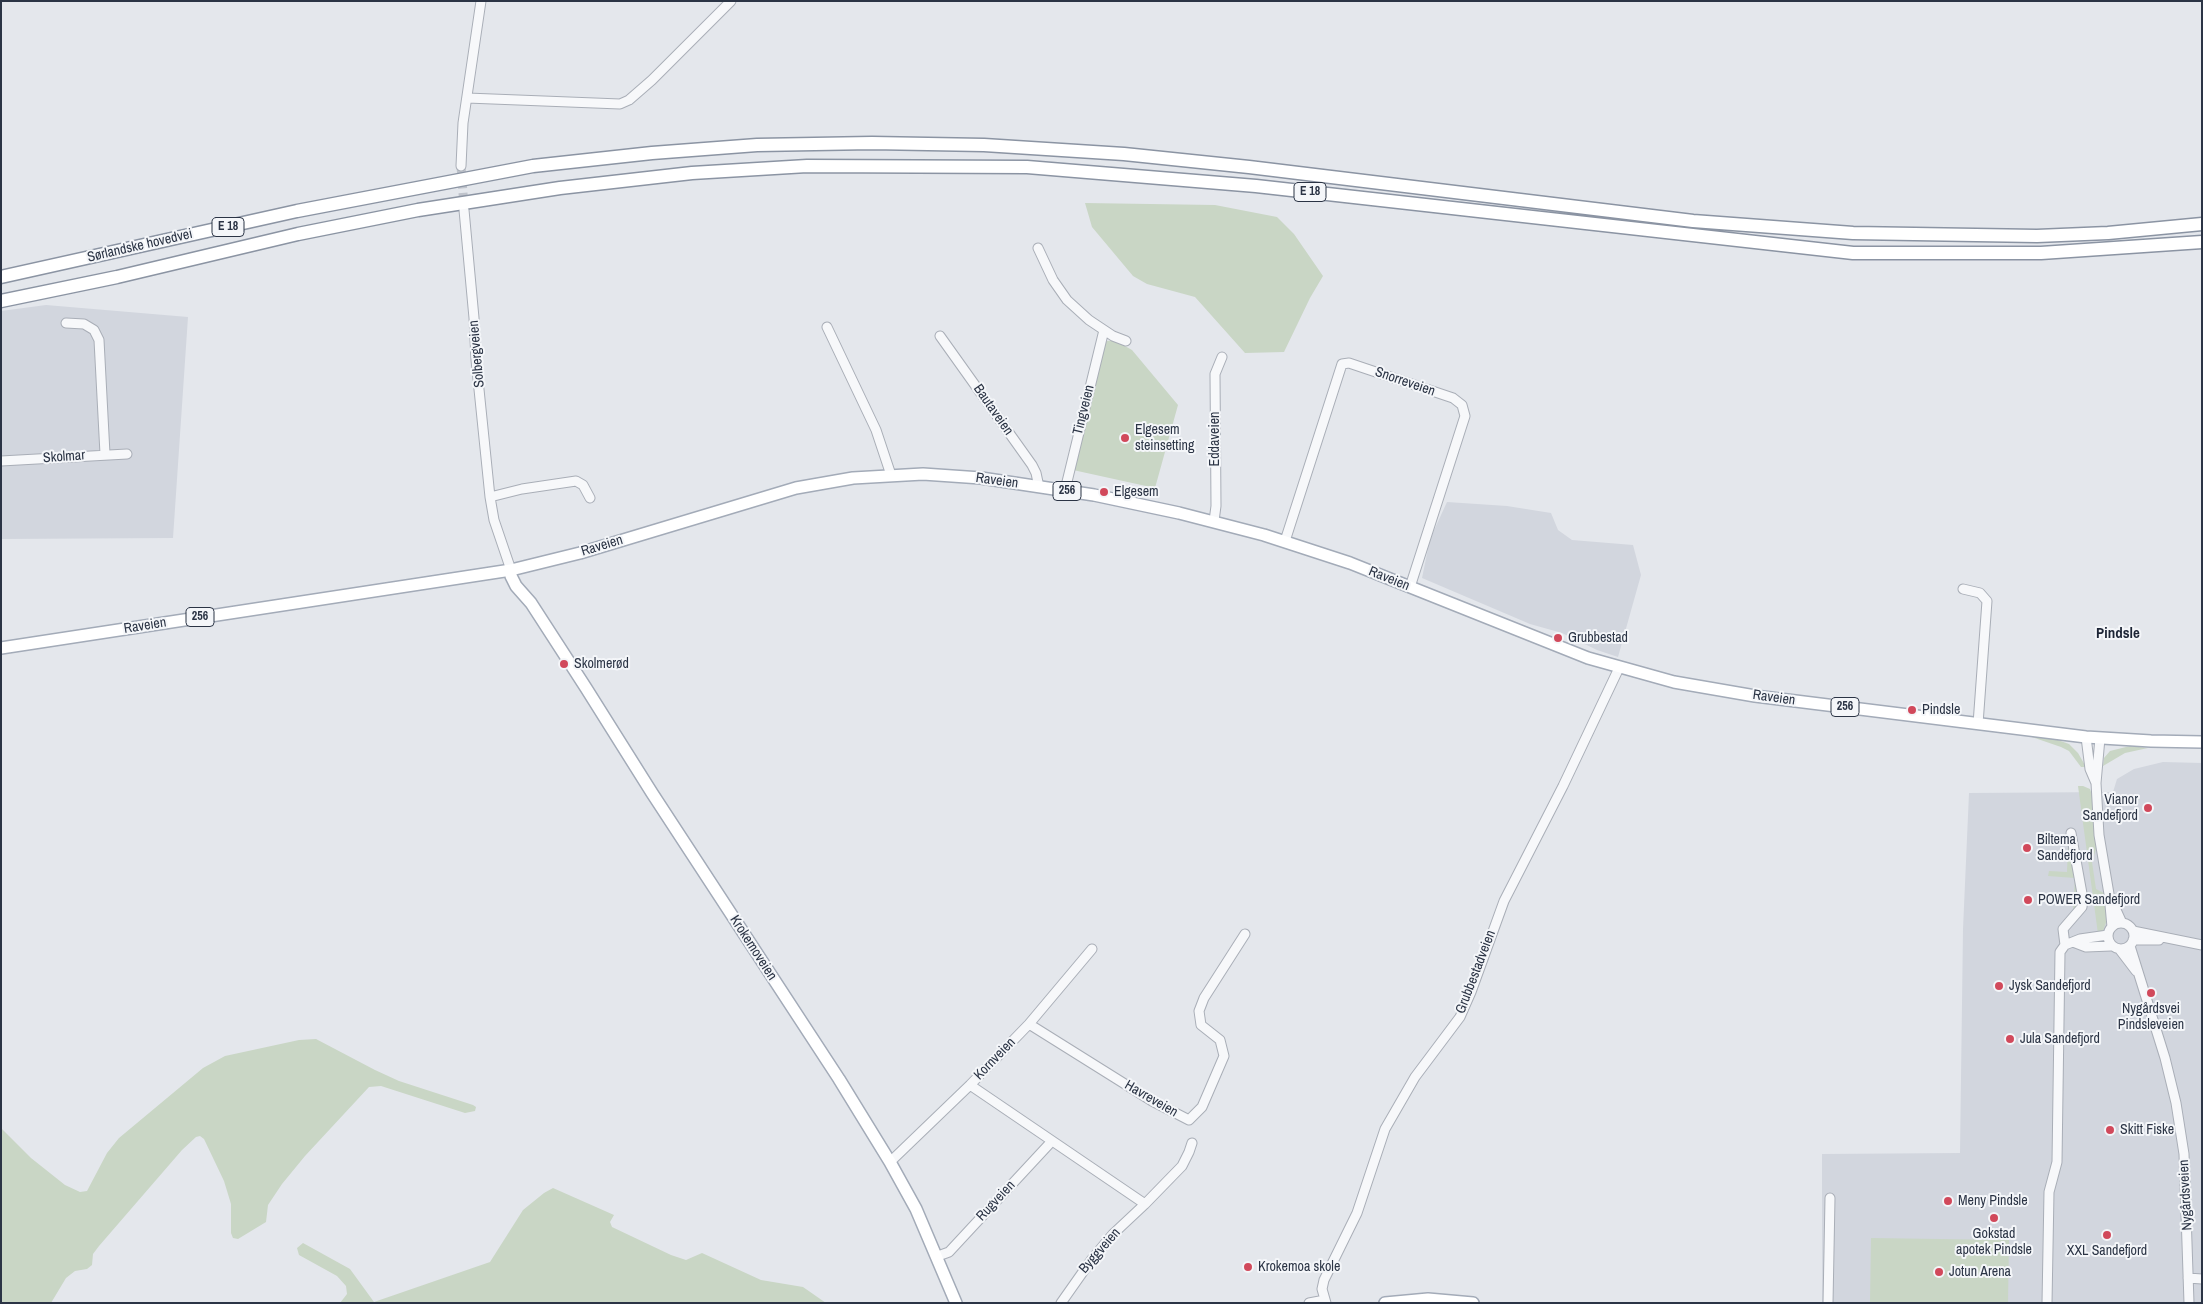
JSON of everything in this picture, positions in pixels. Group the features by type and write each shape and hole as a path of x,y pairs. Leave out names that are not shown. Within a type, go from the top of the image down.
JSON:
{"highway":[{"name":"Sørlandske hovedvei","path":"1,277 297,211 533,166 652,153 757,145 872,143 984,145 1124,154 1240,166 1693,221 1853,233 2036,236 2118,232 2202,224"},
{"name":"Sørlandske hovedvei","path":"1,301 117,277 298,234 418,210 560,188 692,173 807,166 1027,167 1256,186 1854,253 2041,253 2202,242"}],"main road":[{"name":"Raveien","path":"1,648 511,570 580,553 796,488 839,479 891,475 952,476 1066,490 1150,506 1214,521 1284,541 1350,563 1548,643 1619,668 1674,682 1731,692 2086,737 2202,742"},
{"name":"Krokemoveien","path":"511,570 518,574 531,603 890,1162 909,1194 938,1256 956,1303"},
{"path":"1385,1303 1428,1299 1473,1303"}],"street":[{"path":"461,166 466,98 481,1"},
{"path":"466,98 620,104 629,100 652,80 731,1"},
{"name":"Solbergveien","path":"464,210 476,360 490,497 494,520 511,570"},
{"path":"1038,248 1053,280 1067,300 1089,320 1126,341"},
{"path":"66,323 84,324 94,330 99,340 104,454"},
{"path":"827,327 876,430 891,475"},
{"name":"Tingveien","path":"1066,490 1104,330"},
{"name":"Bautaveien","path":"940,336 1032,465 1039,487"},
{"name":"Eddaveien","path":"1214,521 1216,506 1216,374 1222,357"},
{"name":"Snorreveien","path":"1284,541 1342,364 1349,363 1453,398 1462,405 1465,416 1410,587"},
{"name":"Skolmar","path":"1,461 127,454"},
{"path":"490,497 576,481 583,485 590,498"},
{"path":"1963,589 1980,593 1987,601 1978,724"},
{"name":"Grubbestadveien","path":"1309,1303 1325,1301 1322,1289 1324,1280 1357,1213 1386,1129 1419,1071 1460,1017 1504,901 1567,777 1619,668"},
{"path":"2086,737 2090,769 2096,783"},
{"path":"2100,738 2096,783 2099,834 2109,894 2110,931 2116,948"},
{"path":"2069,944 2063,930 2082,907 2083,899 2071,833"},
{"path":"2109,894 2122,923 2129,926 2132,939"},
{"path":"2047,1303 2050,1192 2057,1162 2060,952 2069,944 2082,938 2110,931 2122,923"},
{"name":"Havreveien","path":"1029,1024 1152,1101 1189,1120 1202,1107 1224,1056 1220,1040 1201,1025 1199,1011 1204,998 1245,934"},
{"path":"2069,944 2086,947 2116,948 2132,939 2167,939 2202,945"},
{"name":"Nygårdsveien","path":"2132,939 2138,973 2157,1030 2176,1103 2184,1154 2189,1303"},
{"name":"Nygårdsveien","path":"2116,948 2138,973"},
{"name":"Kornveien","path":"890,1162 970,1085 1029,1024 1092,949"},
{"path":"970,1085 1145,1204"},
{"name":"Rugveien","path":"938,1256 949,1252 1052,1141"},
{"name":"Byggveien","path":"1061,1303 1092,1259 1113,1234 1182,1166 1190,1152 1192,1143"},
{"path":"1828,1303 1830,1198"},
{"path":"2188,1278 2202,1278"}],"shaded area":[{"path":"46,305 188,317 173,538 1,539 1,311"},
{"path":"1447,502 1507,506 1551,513 1558,530 1572,540 1633,545 1641,575 1618,657 1597,650 1562,633 1530,624 1422,578 1430,539"},
{"path":"2163,762 2202,763 2202,1303 1822,1303 1822,1154 1960,1153 1963,929 1969,793 2113,792 2117,779 2134,769"}],"green space":[{"path":"1085,203 1215,205 1277,217 1294,234 1323,276 1310,298 1284,352 1245,353 1195,297 1147,284 1133,276 1092,227"},
{"name":"Elgesem steinsetting","path":"1114,340 1132,350 1178,405 1155,488 1073,470 1103,347 1107,341"},
{"path":"2029,736 2055,739 2069,744 2078,753 2086,767 2081,767 2069,751"},
{"path":"2130,746 2148,748 2125,753 2103,766 2104,758 2110,751"},
{"path":"2078,786 2090,789 2093,798 2096,849 2092,862 2096,889 2104,893 2108,917 2103,931 2098,934"},
{"path":"2068,843 2077,876 2079,903 2075,911 2073,911 2075,878 2048,876 2049,871 2067,872"},
{"path":"316,1039 399,1081 473,1105 476,1107 475,1111 465,1113 381,1086 369,1087 305,1156 282,1184 268,1205 266,1222 238,1239 233,1238 231,1233 231,1204 224,1181 204,1139 200,1136 196,1137 182,1150 99,1246 93,1254 92,1265 87,1269 75,1271 66,1278 51,1303 1,1303 1,1128 31,1158 65,1185 80,1192 87,1191 107,1153 119,1138 203,1068 225,1056 299,1040"},
{"path":"553,1188 614,1215 610,1222 612,1227 671,1255 686,1260 702,1253 761,1280 803,1287 826,1303 340,1303 347,1294 346,1286 337,1276 299,1255 297,1248 303,1243 350,1269 374,1302 490,1262 523,1210"},
{"name":"Jotun Arena","path":"1871,1238 2009,1240 2008,1303 1870,1303"}],"tunnel":[{"path":"461,166 464,207"}],"place":[{"name":"Elgesem steinsetting","path":"1125,438"},
{"name":"Elgesem","path":"1104,492"},
{"name":"Grubbestad","path":"1558,638"},
{"name":"Skolmerød","path":"564,664"},
{"name":"Pindsle","path":"1912,710"},
{"name":"Vianor Sandefjord","path":"2148,808"},
{"name":"Biltema Sandefjord","path":"2027,848"},
{"name":"POWER Sandefjord","path":"2028,900"},
{"name":"Jysk Sandefjord","path":"1999,986"},
{"name":"Nygårdsvei Pindsleveien","path":"2151,993"},
{"name":"Jula Sandefjord","path":"2010,1039"},
{"name":"Skitt Fiske","path":"2110,1130"},
{"name":"Meny Pindsle","path":"1948,1201"},
{"name":"Gokstad apotek Pindsle","path":"1994,1218"},
{"name":"XXL Sandefjord","path":"2107,1235"},
{"name":"Krokemoa skole","path":"1248,1267"},
{"name":"Jotun Arena","path":"1939,1272"}],"district":[{"name":"Pindsle","path":"2118,634"}]}
